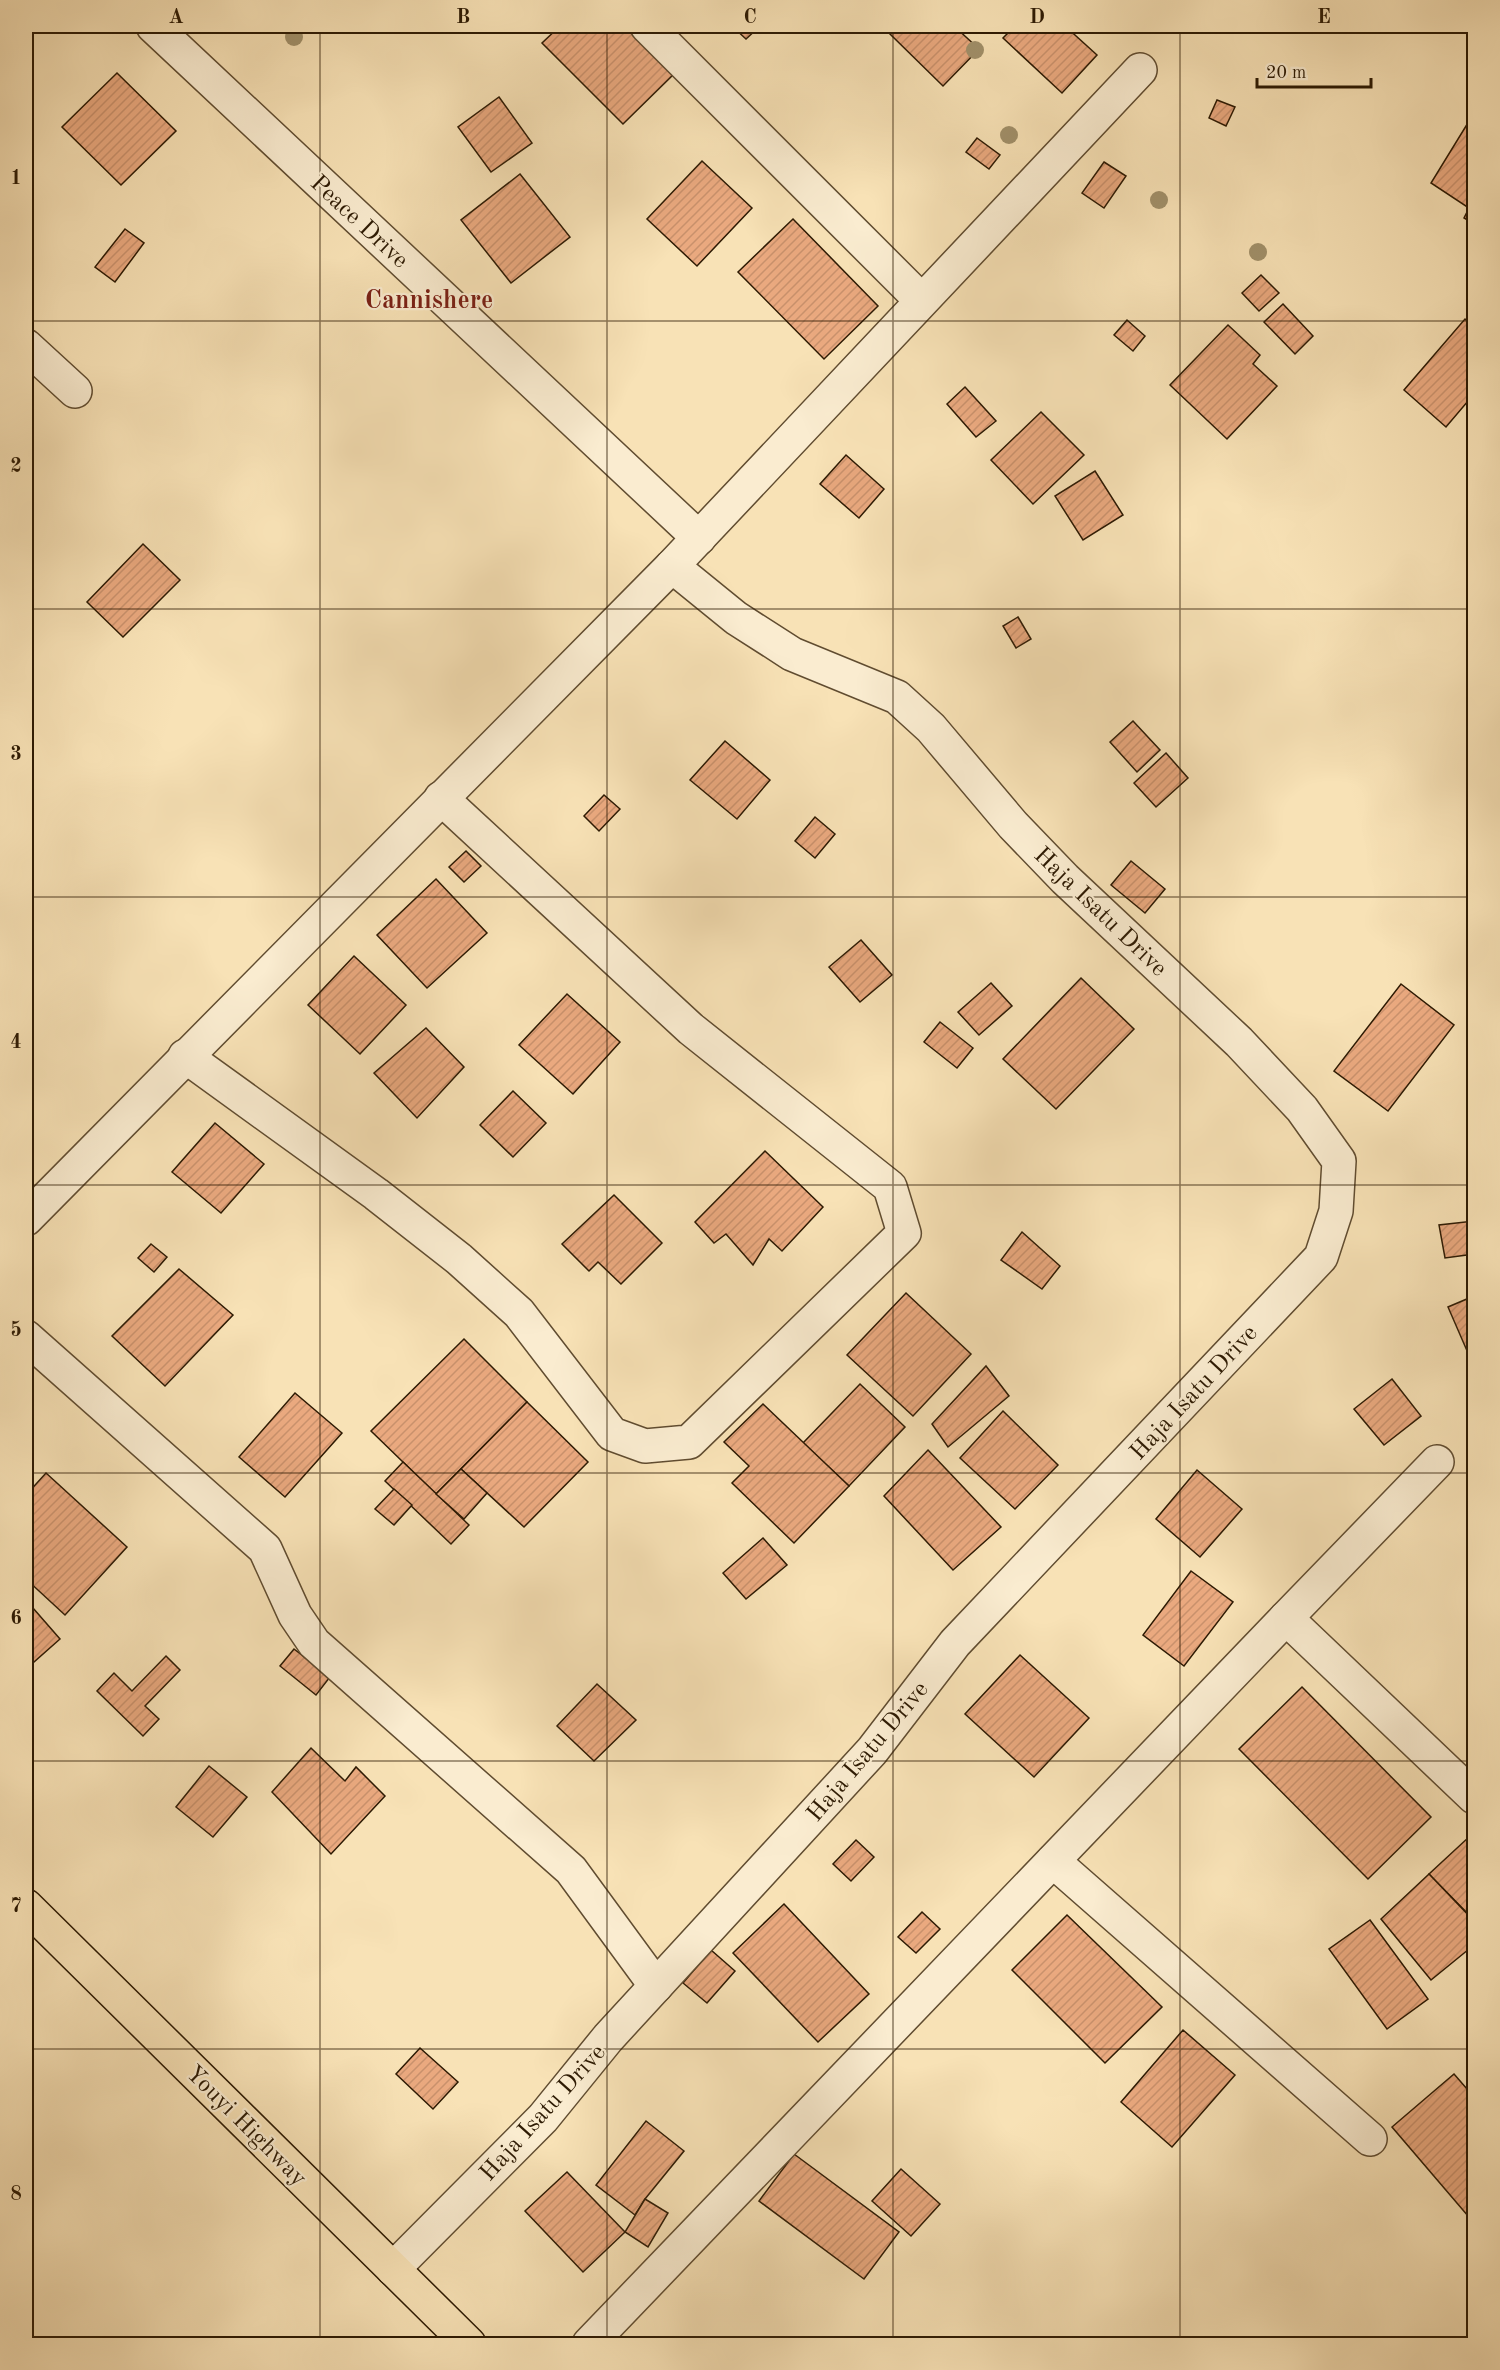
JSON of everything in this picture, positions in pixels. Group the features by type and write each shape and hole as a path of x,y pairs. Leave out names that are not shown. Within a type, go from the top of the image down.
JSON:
{"main road":[{"name":"Youyi Highway","path":"26,1906 469,2344"}],"street":[{"name":"Peace Drive","path":"153,26 699,538"},
{"path":"647,26 921,300"},
{"path":"26,1219 672,566 1140,70"},
{"path":"26,346 75,391"},
{"name":"Haja Isatu Drive","path":"393,2269 543,2118 608,2038 872,1751 955,1643 1321,1257 1336,1210 1339,1161 1302,1109 1239,1042 1065,879 1013,825 931,728 897,698 792,654 736,618 672,566"},
{"path":"185,1056 376,1194 459,1258 519,1313 612,1434 645,1446 689,1442 904,1233 890,1187 691,1029 441,798"},
{"path":"26,1337 265,1549 295,1615 314,1642 571,1870 656,1986"},
{"path":"589,2344 1437,1462"},
{"path":"1286,1618 1474,1797"},
{"path":"1053,1861 1370,2139"}],"building":[{"path":"560,26 629,26 676,72 623,124 542,43"},
{"path":"732,26 760,26 746,39"},
{"path":"899,26 954,26 979,49 943,86 890,34"},
{"path":"1015,26 1065,26 1097,55 1062,93 1003,38"},
{"path":"117,73 176,131 121,185 62,127"},
{"path":"499,97 532,143 491,172 458,127"},
{"path":"1217,100 1235,107 1226,126 1209,118"},
{"path":"1474,113 1474,224 1464,218 1469,208 1431,183"},
{"path":"977,138 1000,155 989,169 966,152"},
{"path":"702,161 752,208 697,266 647,219"},
{"path":"1104,162 1126,176 1104,208 1082,193"},
{"path":"520,174 570,237 511,283 461,220"},
{"path":"793,219 878,306 824,359 738,272"},
{"path":"125,229 144,243 115,282 95,267"},
{"path":"1261,275 1279,293 1259,311 1242,293"},
{"path":"1283,304 1313,336 1295,354 1264,322"},
{"path":"1465,319 1474,328 1474,394 1446,427 1404,390"},
{"path":"1127,320 1145,336 1133,351 1114,335"},
{"path":"1228,325 1260,355 1253,364 1277,386 1227,439 1170,385"},
{"path":"965,387 996,421 976,437 947,404"},
{"path":"1041,412 1084,455 1033,504 991,460"},
{"path":"846,455 884,489 859,518 820,484"},
{"path":"1095,471 1123,515 1083,540 1055,496"},
{"path":"143,544 180,580 123,637 87,602"},
{"path":"1018,617 1031,639 1016,648 1003,626"},
{"path":"1133,721 1160,750 1137,772 1110,742"},
{"path":"725,741 770,780 737,819 690,780"},
{"path":"1166,753 1188,778 1156,807 1134,783"},
{"path":"604,795 620,809 599,831 584,816"},
{"path":"815,817 835,834 815,858 795,841"},
{"path":"466,851 481,866 464,882 449,867"},
{"path":"1131,861 1165,889 1145,913 1111,885"},
{"path":"436,879 487,933 427,988 377,935"},
{"path":"861,940 892,975 860,1002 829,967"},
{"path":"354,956 406,1005 360,1054 308,1005"},
{"path":"1081,978 1134,1029 1056,1109 1003,1059"},
{"path":"991,983 1012,1006 979,1035 958,1012"},
{"path":"1401,984 1454,1025 1388,1111 1334,1071"},
{"path":"567,994 620,1042 573,1094 519,1045"},
{"path":"940,1022 973,1048 957,1068 924,1042"},
{"path":"426,1028 464,1067 417,1118 374,1073"},
{"path":"513,1091 546,1123 513,1157 480,1125"},
{"path":"215,1123 264,1164 221,1213 172,1172"},
{"path":"765,1151 823,1207 782,1251 769,1239 753,1265 726,1234 714,1243 695,1222"},
{"path":"614,1195 662,1243 621,1284 598,1262 589,1271 562,1244"},
{"path":"1474,1221 1474,1254 1445,1258 1439,1225"},
{"path":"1022,1232 1060,1266 1042,1289 1001,1260"},
{"path":"151,1244 167,1257 154,1272 138,1258"},
{"path":"179,1269 233,1315 165,1386 112,1336"},
{"path":"906,1293 971,1354 913,1416 847,1355"},
{"path":"1474,1296 1474,1358 1471,1360 1448,1307"},
{"path":"464,1339 527,1402 436,1494 371,1431"},
{"path":"986,1366 1009,1396 948,1447 932,1424"},
{"path":"1392,1379 1421,1416 1384,1445 1354,1409"},
{"path":"860,1384 905,1427 849,1486 803,1443"},
{"path":"295,1393 342,1433 285,1497 239,1457"},
{"path":"527,1402 588,1462 524,1527 461,1469"},
{"path":"763,1404 849,1486 794,1543 732,1483 749,1466 724,1442"},
{"path":"1003,1411 1058,1465 1015,1509 960,1458"},
{"path":"928,1450 1001,1527 953,1570 884,1496"},
{"path":"403,1462 469,1525 451,1544 385,1481"},
{"path":"461,1469 487,1493 464,1519 436,1494"},
{"path":"1197,1470 1242,1509 1200,1557 1156,1519"},
{"path":"46,1473 127,1547 65,1615 26,1579 26,1495"},
{"path":"394,1489 412,1505 394,1525 375,1509"},
{"path":"763,1538 787,1565 746,1599 723,1573"},
{"path":"1191,1571 1233,1602 1184,1666 1143,1635"},
{"path":"26,1600 60,1639 26,1669"},
{"path":"294,1649 330,1677 316,1695 280,1666"},
{"path":"1020,1655 1089,1718 1034,1777 965,1714"},
{"path":"166,1656 180,1670 145,1706 159,1719 143,1736 97,1691 114,1673 132,1691"},
{"path":"597,1684 636,1720 594,1761 557,1726"},
{"path":"1302,1687 1431,1817 1368,1879 1239,1749"},
{"path":"311,1748 345,1781 356,1767 385,1796 331,1854 272,1792"},
{"path":"209,1766 247,1797 213,1837 176,1807"},
{"path":"1470,1836 1474,1841 1474,1920 1429,1874"},
{"path":"856,1840 874,1857 851,1881 833,1864"},
{"path":"1429,1874 1474,1921 1474,1945 1431,1980 1381,1919"},
{"path":"784,1904 869,1994 818,2042 733,1953"},
{"path":"922,1912 940,1929 916,1953 898,1937"},
{"path":"1067,1915 1162,2007 1105,2063 1012,1970"},
{"path":"1370,1920 1428,1999 1387,2029 1329,1949"},
{"path":"711,1950 735,1971 707,2003 683,1983"},
{"path":"1183,2030 1235,2075 1172,2147 1121,2102"},
{"path":"420,2048 458,2082 433,2109 396,2074"},
{"path":"1454,2074 1474,2097 1474,2223 1392,2127"},
{"path":"646,2121 684,2151 635,2215 596,2185"},
{"path":"794,2154 899,2232 864,2279 759,2201"},
{"path":"901,2169 940,2204 911,2236 872,2201"},
{"path":"567,2172 625,2232 583,2272 525,2211"},
{"path":"645,2199 668,2213 648,2247 625,2232"}],"district":[{"name":"Cannishere","path":"429,299"}]}
